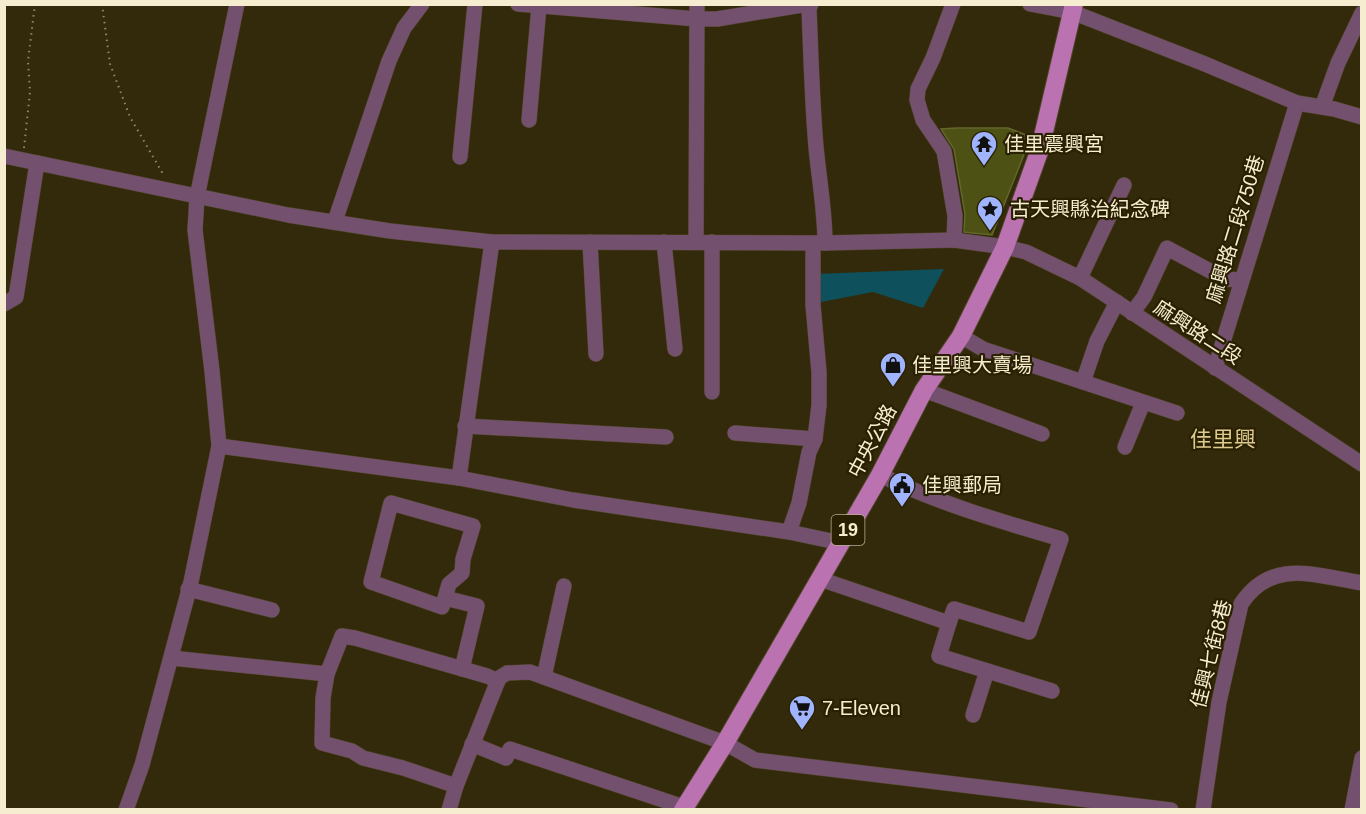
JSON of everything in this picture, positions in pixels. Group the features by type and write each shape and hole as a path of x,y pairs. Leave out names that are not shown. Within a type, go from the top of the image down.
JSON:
{"main road":[{"name":"中央公路","path":"683,808 725,743 841,543 880,475 924,390 961,336 1005,247 1040,149 1073,8"}],"street":[{"path":"126,810 142,765 171,658 219,446 195,230 197,196 237,4"},
{"path":"335,221 389,61 404,28 422,4"},
{"path":"460,157 475,4"},
{"path":"519,4 697,12 717,19 810,4 816,147 825,217 819,243 813,305 819,372 819,405 815,439 799,503 789,532"},
{"path":"952,4 933,58 918,89 917,100 923,120 944,151 955,216 954,240"},
{"path":"1030,4 1073,8 1297,103 1362,117"},
{"path":"529,120 539,6"},
{"path":"697,12 704,242 712,392"},
{"path":"1322,107 1338,63 1362,13"},
{"name":"麻興路二段750巷","path":"1215,368 1297,103"},
{"name":"麻興路二段","path":"4,156 288,215 390,231 492,242 819,243 954,240 1005,247 1026,252 1080,278 1362,464"},
{"path":"4,304 16,297 29,161"},
{"path":"1080,278 1124,185"},
{"path":"459,478 492,242"},
{"path":"590,242 596,354"},
{"path":"664,242 675,349"},
{"path":"1132,313 1143,297 1167,248 1225,279 1241,280"},
{"path":"1083,382 1097,341 1117,302"},
{"path":"961,336 983,350 1177,413"},
{"path":"924,390 1042,434"},
{"path":"1125,447 1143,403"},
{"path":"465,426 666,438"},
{"path":"735,433 815,439"},
{"path":"219,446 459,478 573,500 789,532 841,543"},
{"path":"880,475 911,490 983,517 1061,539 1029,632 954,609 939,656 1052,692"},
{"path":"391,503 472,526 463,559 462,573 449,584 445,598 442,607 371,582 391,503"},
{"name":"佳興七街8巷","path":"1203,810 1219,702 1241,604 1249,591 1262,580 1287,572 1301,572 1362,584"},
{"path":"820,579 949,623"},
{"path":"544,677 564,586"},
{"path":"188,589 272,610"},
{"path":"445,598 477,606 462,669"},
{"path":"456,786 322,743 323,698 327,674 342,636 498,681"},
{"path":"171,658 327,674"},
{"path":"973,715 987,671"},
{"path":"449,810 456,786 498,681 507,673 530,672 725,743 755,760 1171,810"},
{"path":"472,744 506,758 510,749 683,808"},
{"path":"1352,810 1362,758"}],"path":[{"path":"29,161 28,61 35,4"},
{"path":"102,4 110,64 130,117 172,190"}],"water":[{"path":"944,269 923,308 873,292 816,303 814,274"}],"building":[{"name":"佳里震興宮","path":"1008,128 1031,137 992,235 964,232 965,214 954,149 941,129"}],"place":[{"name":"佳里震興宮","path":"984,167"},
{"name":"古天興縣治紀念碑","path":"990,232"},
{"name":"佳里興大賣場","path":"893,388"},
{"name":"佳興郵局","path":"902,508"},
{"name":"7-Eleven","path":"802,731"}],"district":[{"name":"佳里興","path":"1223,439"}]}
